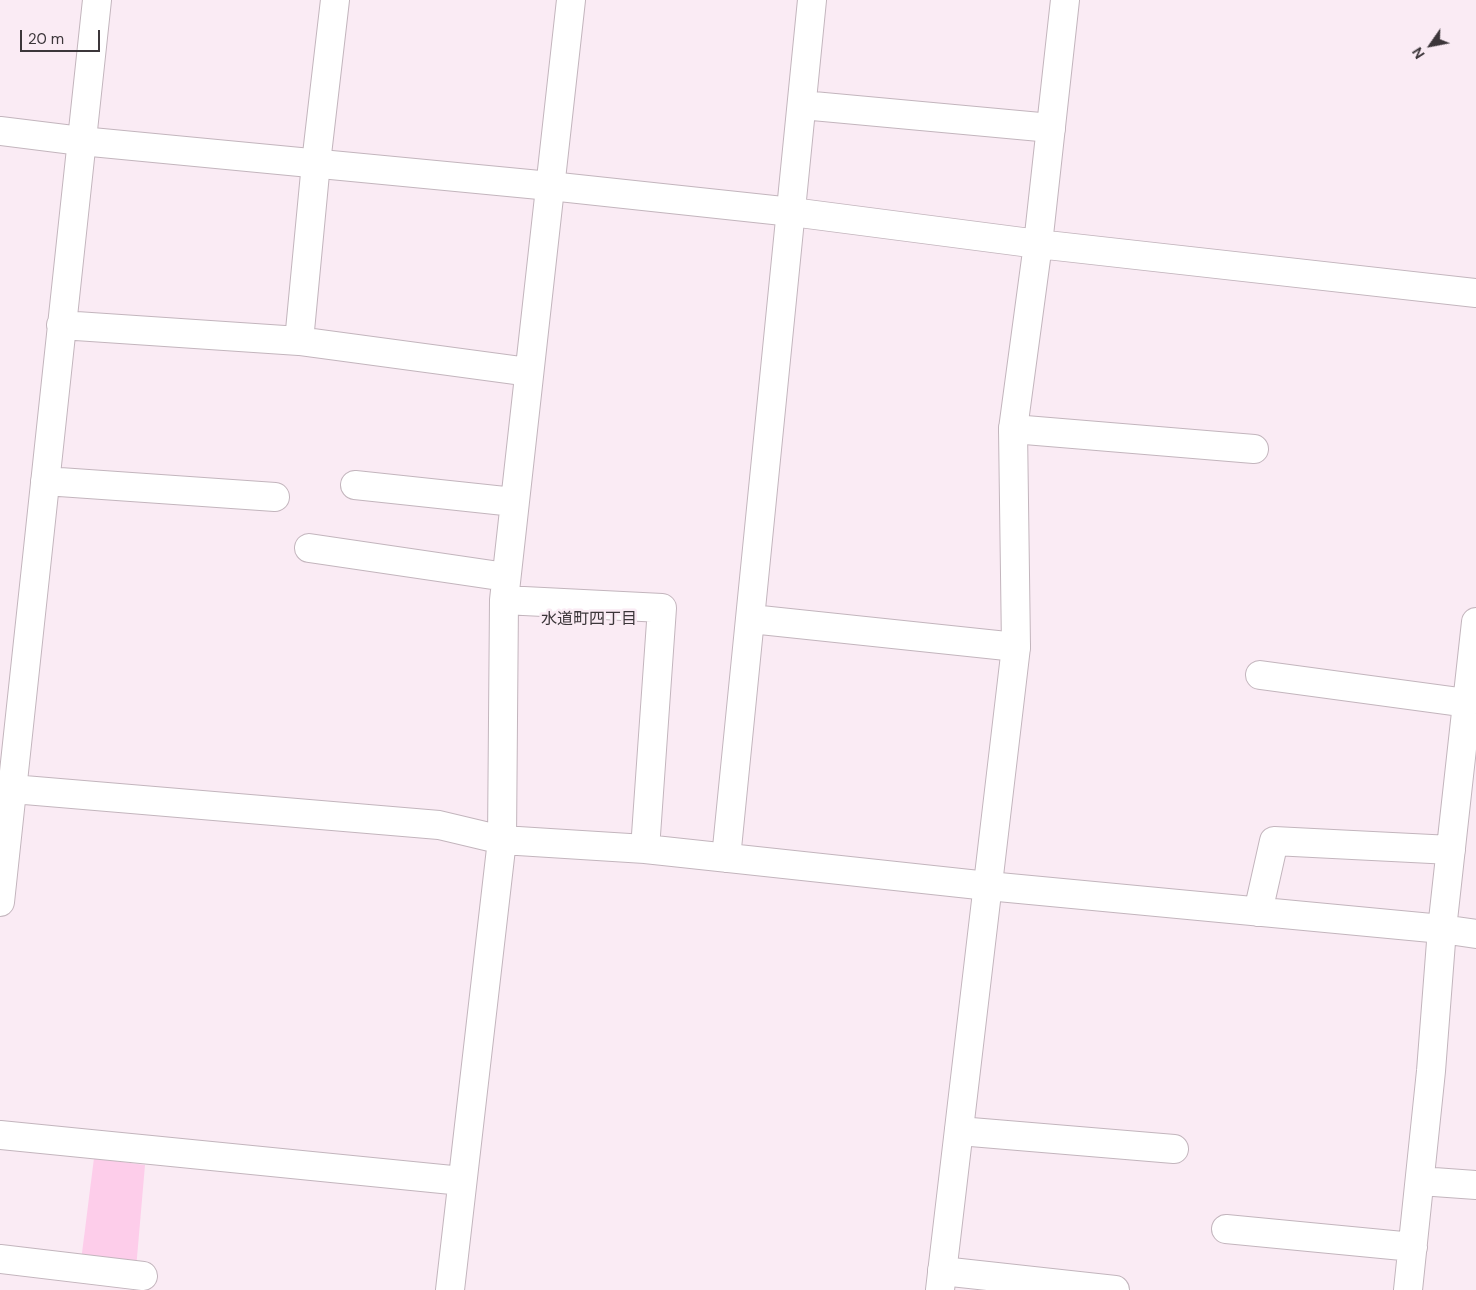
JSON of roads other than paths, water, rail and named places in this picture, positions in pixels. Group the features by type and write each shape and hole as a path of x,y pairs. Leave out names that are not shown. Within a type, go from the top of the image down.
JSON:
{"street":[{"path":"0,902 6,788 45,481 97,0"},
{"path":"299,341 316,163 335,0"},
{"path":"450,1290 502,840 505,589 571,0"},
{"path":"726,858 812,0"},
{"path":"1065,0 1038,244 1013,429 1016,647 941,1280 1115,1290"},
{"path":"802,105 1051,128"},
{"path":"0,131 81,141 550,186 792,212 1038,244 1476,293"},
{"path":"62,325 299,341 529,372"},
{"path":"1013,429 1254,449"},
{"path":"45,481 275,497"},
{"path":"355,485 514,502"},
{"path":"310,548 505,589 662,608 645,849"},
{"path":"751,620 1016,647"},
{"path":"1408,1290 1431,1072 1442,929 1451,850 1467,777 1467,703 1476,622"},
{"path":"1260,675 1467,703"},
{"path":"6,788 439,825 502,840 645,849 988,886 1442,929 1476,934"},
{"path":"1258,912 1274,841 1451,850"},
{"path":"959,1131 1174,1149"},
{"path":"0,1135 462,1181"},
{"path":"1420,1181 1476,1185"},
{"path":"1226,1229 1412,1246"},
{"path":"0,1259 143,1276"}],"district":[{"name":"水道町四丁目","path":"589,620"}]}
